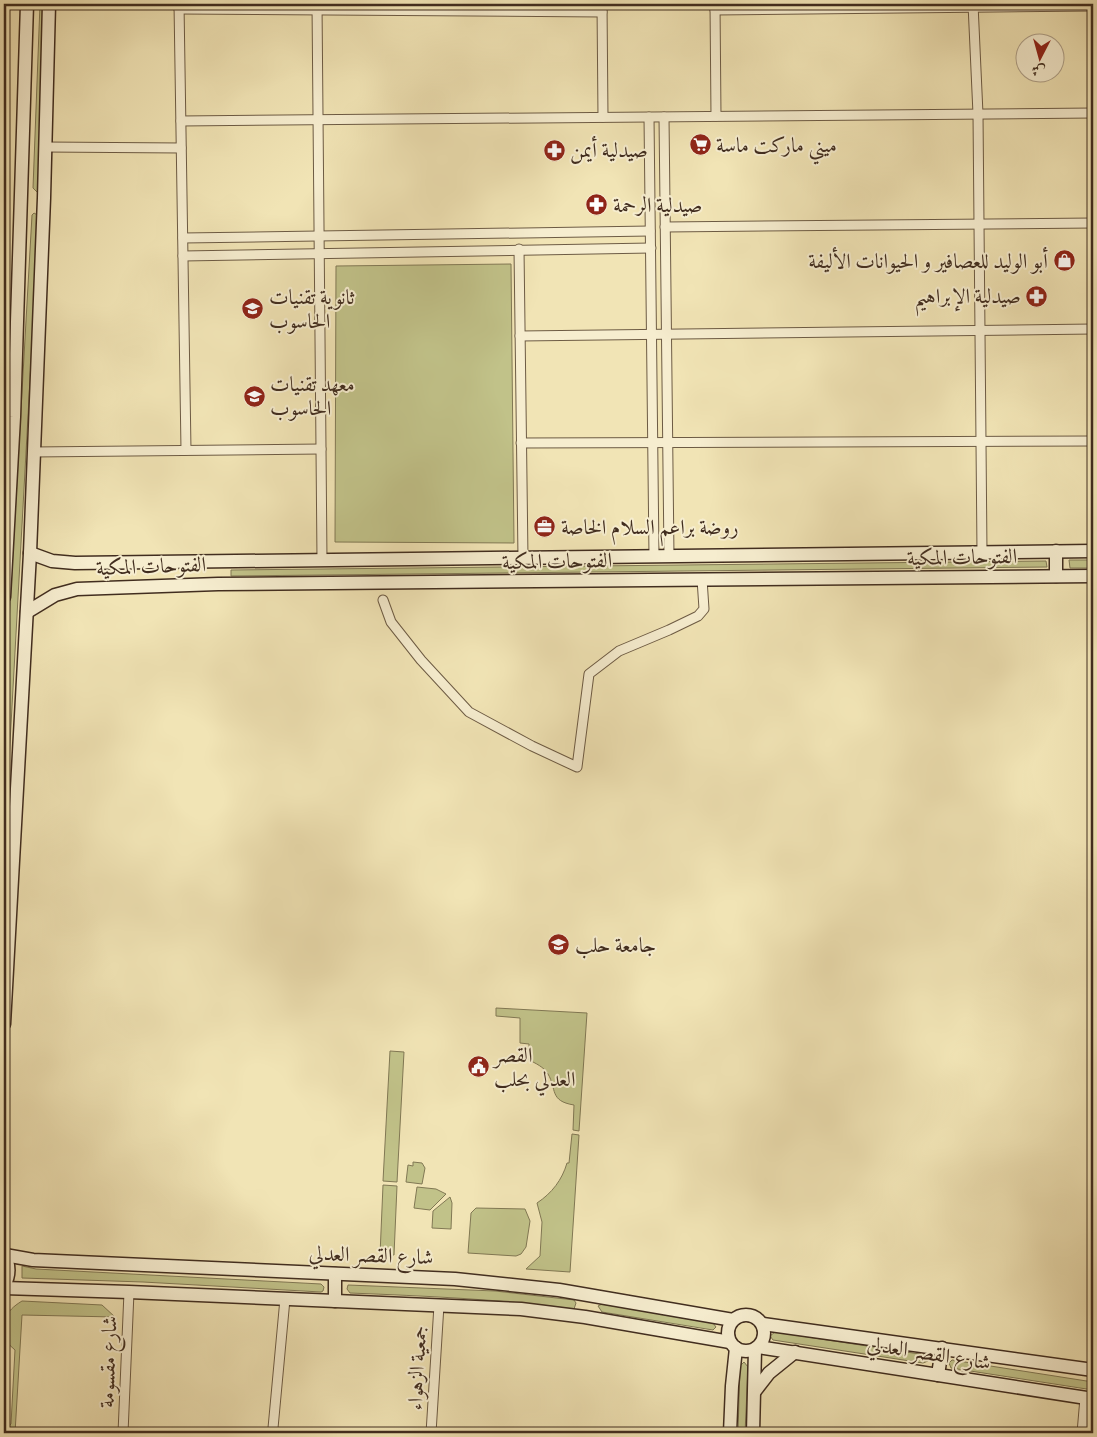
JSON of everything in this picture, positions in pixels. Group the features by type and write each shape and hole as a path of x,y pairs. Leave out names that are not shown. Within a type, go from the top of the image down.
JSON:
{"street":[{"path":"4,596 14,417 26,4"},
{"path":"4,1024 30,553 44,198 49,4"},
{"path":"186,450 179,6 602,8 604,117"},
{"path":"973,6 978,114 982,552"},
{"path":"716,116 715,7 1093,6"},
{"path":"317,7 322,560"},
{"path":"181,121 1093,113"},
{"path":"649,117 654,556"},
{"path":"664,117 669,556"},
{"path":"45,147 181,148"},
{"path":"20,198 44,198"},
{"path":"665,226 1093,223"},
{"path":"183,238 650,231"},
{"path":"183,256 651,248"},
{"path":"519,249 523,558"},
{"path":"520,336 1093,329"},
{"path":"14,417 34,418"},
{"path":"521,443 1093,441"},
{"path":"33,452 321,449"},
{"path":"30,553 52,562 67,563 1093,551"},
{"path":"1056,552 1056,576"},
{"path":"217,561 218,584"},
{"name":"الفتوحات المكية","path":"27,612 55,595 76,589 218,584 1093,576"},
{"path":"383,600 391,622 421,660 469,712 532,746 577,767 589,674 618,651 698,616 704,609 702,579"},
{"path":"4,1254 9,1272 4,1287 521,1308 585,1317 733,1345 744,1351 757,1348"},
{"name":"شارع القصر العدلي","path":"4,1254 33,1260 455,1279 559,1290 733,1320"},
{"path":"335,1274 335,1300"},
{"name":"شارع مقسومة","path":"122,1433 129,1292"},
{"path":"585,1317 588,1295"},
{"path":"273,1428 285,1299"},
{"name":"جمعية الزهواء","path":"431,1433 439,1305"},
{"path":"730,1433 733,1345 728,1329 733,1320 743,1315 759,1319 763,1324 764,1338 757,1348 753,1433"},
{"name":"شارع القصر العدلي","path":"763,1324 1093,1370"},
{"name":"شارع القصر العدلي","path":"757,1348 795,1352 1089,1398"},
{"path":"938,1375 942,1348"},
{"path":"754,1391 773,1369 795,1352"},
{"path":"1082,1433 1089,1398"}],"green space":[{"path":"40,4 49,4 38,193 33,188"},
{"path":"34,213 39,216 4,852 4,711 32,215"},
{"path":"511,264 514,543 335,542 336,266"},
{"path":"1069,560 1093,560 1093,568 1070,568"},
{"path":"1046,561 1047,567 231,576 231,570"},
{"path":"496,1008 587,1013 579,1131 573,1130 574,1105 561,1101 557,1097 551,1079 546,1072 529,1060 529,1044 520,1043 520,1018 496,1016"},
{"path":"390,1051 404,1052 397,1182 383,1181"},
{"path":"572,1134 579,1135 570,1272 526,1269 540,1256 542,1222 537,1203 556,1186 567,1163 569,1163"},
{"path":"413,1162 422,1163 425,1168 422,1184 406,1182 408,1165 413,1166"},
{"path":"383,1185 397,1186 394,1255 380,1255"},
{"path":"417,1187 436,1189 446,1194 430,1210 414,1208"},
{"path":"450,1197 452,1203 451,1229 432,1228 433,1211"},
{"path":"476,1208 525,1209 530,1221 526,1247 521,1254 516,1256 468,1253 471,1213"},
{"path":"22,1266 36,1269 321,1284 324,1287 321,1292 143,1282 22,1278"},
{"path":"348,1285 495,1291 574,1300 576,1303 574,1309 490,1300 350,1293 347,1289"},
{"path":"22,1301 102,1305 115,1317 22,1315 15,1433 4,1433 4,1429 11,1424 15,1350 4,1340 4,1327 8,1313"},
{"path":"602,1304 713,1323 716,1327 713,1330 602,1312 598,1306"},
{"path":"775,1332 926,1355 928,1361 923,1363 773,1340 770,1336"},
{"path":"952,1360 1093,1382 1093,1390 951,1368 949,1363"},
{"path":"744,1362 748,1367 745,1433 738,1433 740,1366"}],"place":[{"name":"ميني ماركت ماسة","path":"700,145"},
{"name":"صيدلية أيمن","path":"554,150"},
{"name":"صيدلية الرحمة","path":"597,205"},
{"name":"أبو الوليد للعصافير و الحيوانات الأليفة","path":"1064,261"},
{"name":"صيدلية الإبراهيم","path":"1037,296"},
{"name":"ثانوية تقنيات الحاسوب","path":"253,309"},
{"name":"معهد تقنيات الحاسوب","path":"254,396"},
{"name":"روضة براعم السلام الخاصة","path":"545,527"},
{"name":"جامعة حلب","path":"559,945"},
{"name":"القصر العدلي بحلب","path":"478,1067"}]}
